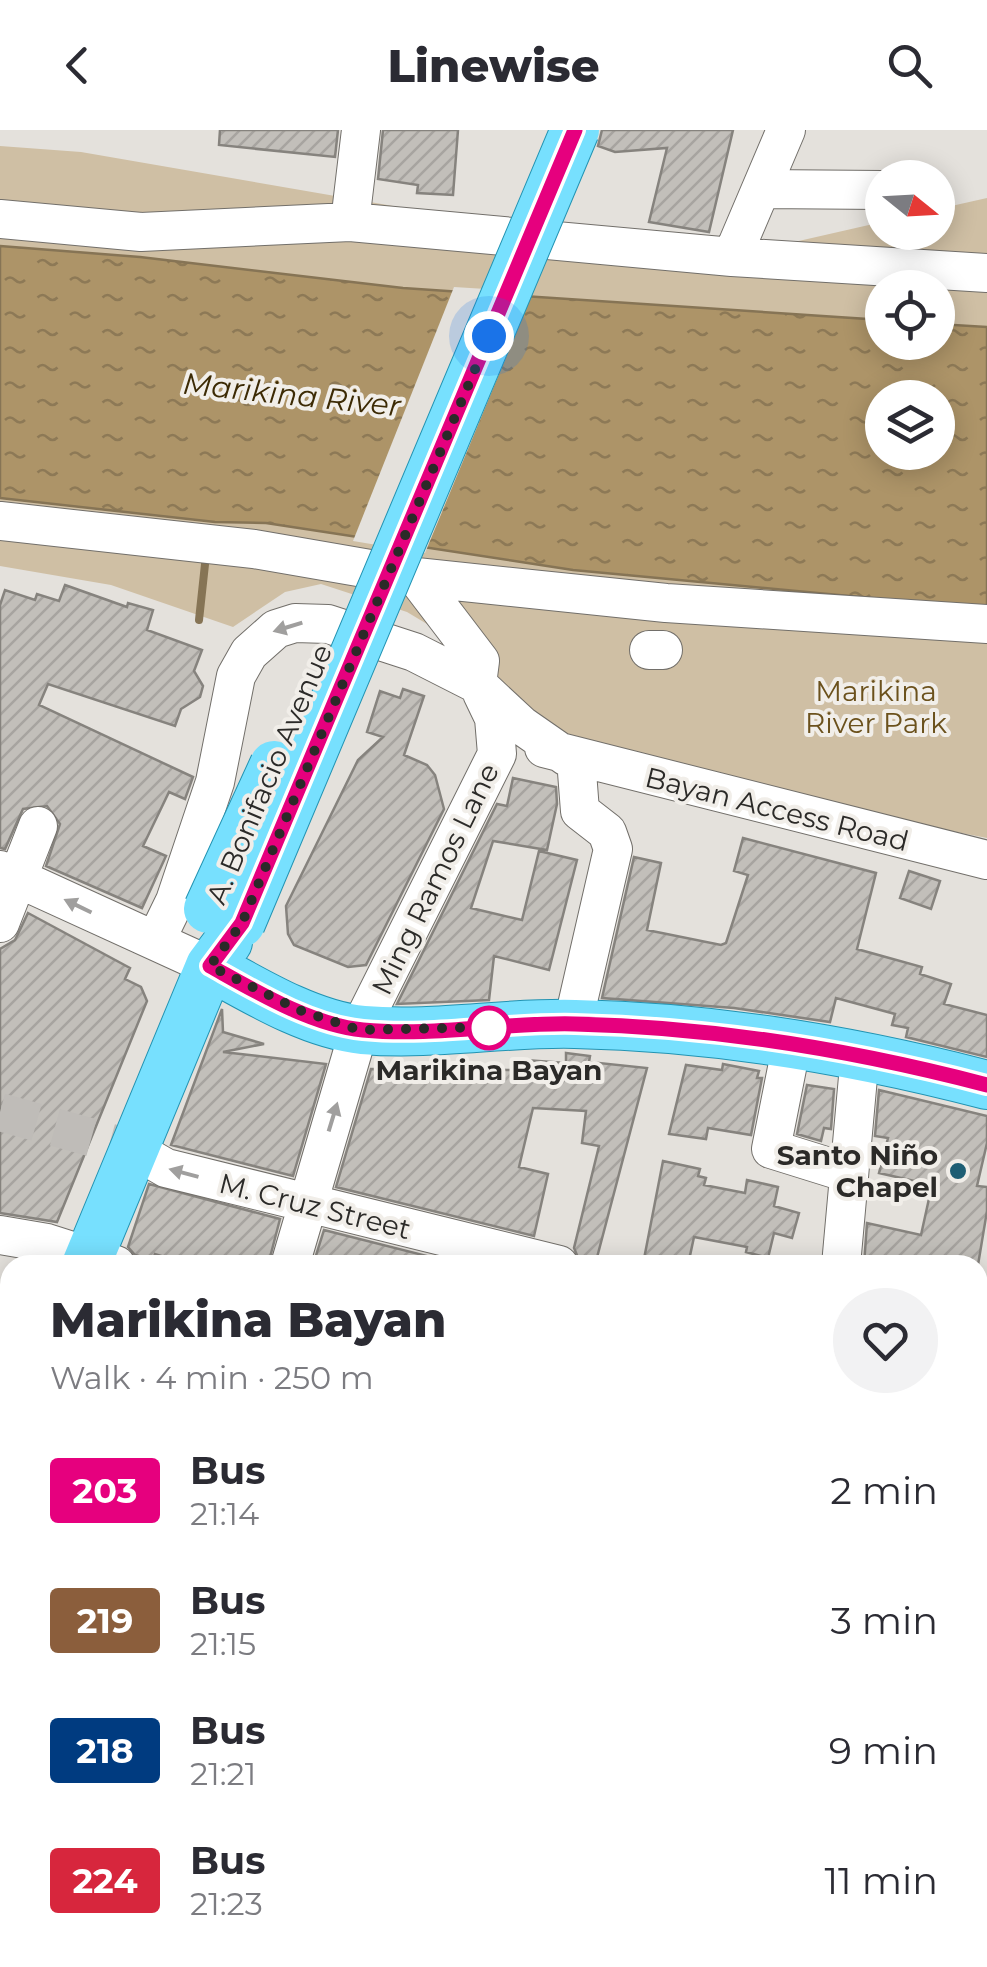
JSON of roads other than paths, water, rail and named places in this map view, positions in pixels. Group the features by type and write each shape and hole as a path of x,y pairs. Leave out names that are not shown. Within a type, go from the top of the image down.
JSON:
{"main road":[{"name":"A. Bonifacio Avenue","path":"100,1255 133,1150 210,966 301,706 539,130"},
{"name":"A. Bonifacio Avenue","path":"225,916 575,130"},
{"path":"210,966 299,1010 359,1030 573,1024 792,1043 987,1085"}],"street":[{"path":"350,222 361,130"},
{"path":"732,257 786,130"},
{"path":"761,188 865,190"},
{"path":"0,219 141,232 350,222 732,257 987,274"},
{"path":"0,522 254,549 416,578 666,603 987,624"},
{"path":"352,632 375,570"},
{"name":"Ming Ramos Lane","path":"293,1255 359,1030 497,754 494,718 477,684 480,662 416,578"},
{"path":"156,940 174,901 215,782 236,676 249,652 276,629 295,623 328,624 414,652 477,684"},
{"path":"453,630 493,634"},
{"name":"Bayan Access Road","path":"477,684 521,725 572,758"},
{"name":"Bayan Access Road","path":"497,754 521,744 987,860"},
{"path":"572,758 580,812 607,832 613,850 573,1024"},
{"path":"0,923 9,874 38,826"},
{"path":"9,874 210,966"},
{"path":"792,1043 771,1148 848,1173"},
{"path":"842,1255 860,1055"},
{"name":"M. Cruz Street","path":"133,1150 166,1168 517,1255"},
{"path":"0,1235 47,1243 77,1255"}],"water":[{"name":"Marikina River","path":"0,246 140,257 403,288 865,319 865,360 955,360 955,325 987,327 987,609 573,570 266,523 215,522 0,498"}],"waterway":[{"path":"199,620 206,555"}],"tunnel":[{"path":"0,1112 133,1149"}],"place":[{"name":"Marikina Bayan","path":"489,1028"},
{"name":"Santo Niño Chapel","path":"958,1171"}],"park label":[{"name":"Marikina River Park","path":"876,707"}]}
